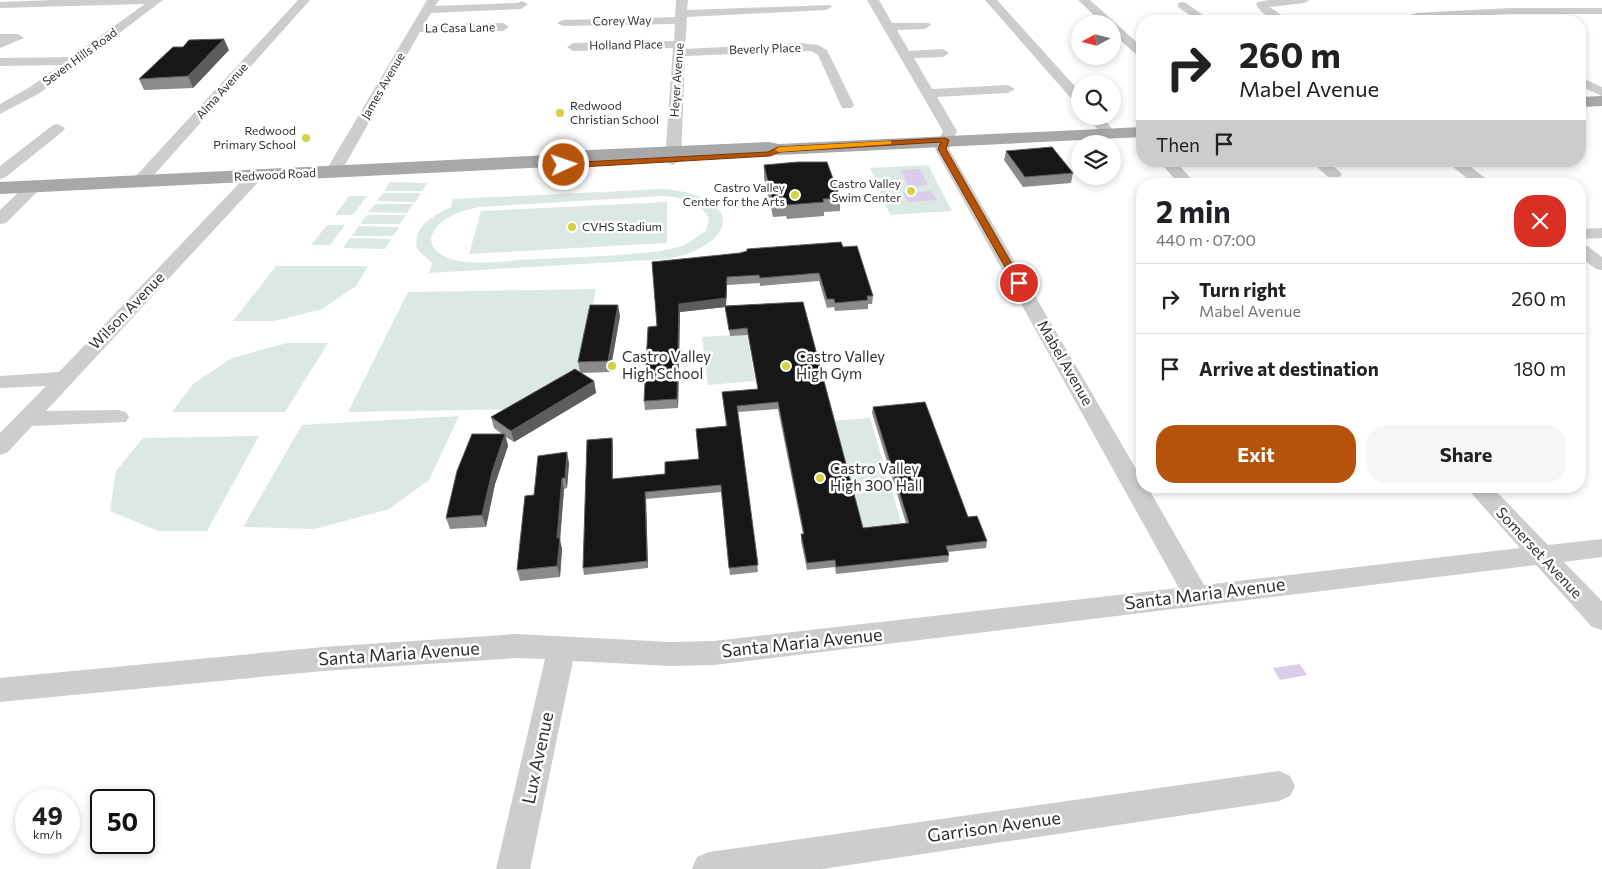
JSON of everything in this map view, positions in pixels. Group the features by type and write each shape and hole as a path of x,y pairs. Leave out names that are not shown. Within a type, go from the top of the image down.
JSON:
{"main road":[{"path":"1586,102 1602,101"},
{"name":"Redwood Road","path":"0,188 551,161 564,165 673,156 770,154 778,150 1008,137 1102,126 1136,130"}],"street":[{"path":"0,6 156,0"},
{"name":"Seven Hills Road","path":"0,110 26,96 156,0"},
{"name":"Alma Avenue","path":"140,181 304,0"},
{"path":"682,11 790,6 788,0"},
{"name":"Mabel Avenue","path":"873,0 950,131 942,149 1136,489"},
{"path":"991,0 1071,90"},
{"path":"1084,0 1100,15"},
{"path":"1275,15 1262,7 1262,4 1304,0"},
{"path":"430,5 521,6 522,4"},
{"name":"James Avenue","path":"333,172 430,5"},
{"path":"1182,5 1196,15"},
{"path":"682,11 826,7"},
{"name":"Corey Way","path":"563,23 682,11"},
{"name":"Heyer Avenue","path":"673,156 682,11"},
{"path":"1437,15 1602,11"},
{"path":"888,27 925,25"},
{"name":"La Casa Lane","path":"416,30 503,27"},
{"path":"1121,34 1136,48"},
{"path":"0,38 18,38 0,44"},
{"path":"679,49 828,41"},
{"name":"Holland Place","path":"573,46 679,49"},
{"name":"Beverly Place","path":"679,49 814,48 823,52 847,105"},
{"path":"905,55 944,53"},
{"path":"0,62 74,61"},
{"path":"1586,84 1602,92"},
{"path":"928,93 1008,89"},
{"path":"0,174 58,128"},
{"path":"1172,167 1182,178"},
{"path":"1325,167 1334,174"},
{"path":"1461,167 1477,178"},
{"name":"Wilson Avenue","path":"0,447 256,176"},
{"path":"4,223 34,186"},
{"path":"1586,234 1602,233"},
{"path":"0,382 64,378"},
{"path":"26,419 118,417"},
{"name":"Mabel Avenue","path":"1138,493 1197,596"},
{"name":"Somerset Avenue","path":"1484,493 1602,619"},
{"name":"Santa Maria Avenue","path":"0,690 333,659 516,646 671,654 714,653 1602,548"},
{"name":"Lux Avenue","path":"513,869 562,647"},
{"name":"Garrison Avenue","path":"709,869 1279,786"}],"shaded area":[{"name":"Castro Valley Swim Center","path":"928,165 952,211 890,215 870,168"},
{"path":"920,169 928,185 909,187 901,170"},
{"path":"390,182 427,183 422,191 384,191"},
{"path":"663,189 688,193 707,200 718,209 723,220 720,231 710,242 693,251 668,259 429,273 432,263 417,249 416,241 418,234 425,223 431,218 451,207 453,199","holes":["669,197 695,204 709,218 706,231 683,246 661,251 474,263 443,256 434,248 431,239 432,234 440,223 450,216 480,207"]},
{"path":"931,191 937,200 908,202 903,193"},
{"path":"383,193 421,193 415,202 377,201"},
{"path":"349,196 367,196 353,215 335,215"},
{"name":"CVHS Stadium","path":"667,202 667,243 469,254 481,211"},
{"path":"375,204 413,204 407,213 368,212"},
{"path":"367,215 406,215 400,224 360,224"},
{"path":"327,225 345,225 330,245 311,245"},
{"path":"359,226 399,227 393,236 352,236"},
{"path":"350,238 391,239 385,249 343,248"},
{"path":"276,266 368,266 356,286 322,309 275,321 233,321"},
{"path":"596,289 578,378 524,409 348,412 408,292"},
{"path":"747,334 755,381 708,385 702,337"},
{"path":"287,343 328,343 285,412 172,412 193,384 232,358"},
{"path":"459,416 429,480 389,509 315,529 243,527 302,425"},
{"path":"870,418 902,525 863,530 834,421"},
{"path":"259,436 207,531 158,531 110,511 116,471 143,438"},
{"path":"1300,664 1307,675 1280,680 1273,668"}],"building":[{"path":"224,39 188,76 139,79 173,47 183,47 189,40"},
{"path":"1052,147 1071,171 1071,173 1025,177 1006,151"},
{"name":"Castro Valley Center for the Arts","path":"827,162 840,198 823,199 824,202 787,205 786,202 773,203 764,165"},
{"path":"841,242 843,247 857,246 873,296 867,296 868,300 835,303 834,299 827,299 819,273 760,278 759,275 727,277 726,298 679,304 677,399 644,401 648,327 657,326 652,262 740,253 747,251 747,249"},
{"path":"803,302 863,528 909,523 873,407 925,402 968,517 977,516 987,541 946,546 949,555 836,567 835,560 807,563 801,534 804,534 778,402 737,406 758,565 729,568 721,485 645,492 647,561 583,568 587,440 612,438 612,479 665,474 665,462 699,459 696,429 727,426 722,392 758,389 747,328 729,330 725,306"},
{"path":"590,305 618,305 608,361 578,362"},
{"path":"575,369 594,381 511,431 491,417"},
{"path":"472,434 505,434 492,472 482,515 446,518 457,471"},
{"path":"567,452 565,478 562,478 557,538 560,538 557,566 517,570 525,496 534,495 538,456"}],"slow traffic":[{"path":"779,150 888,143"}],"place":[{"name":"Redwood Christian School","path":"560,113"},
{"name":"Redwood Primary School","path":"306,138"},
{"name":"Castro Valley Swim Center","path":"911,191"},
{"name":"Castro Valley Center for the Arts","path":"795,195"},
{"name":"CVHS Stadium","path":"572,227"},
{"name":"Castro Valley High School","path":"612,366"},
{"name":"Castro Valley High Gym","path":"786,366"},
{"name":"Castro Valley High 300 Hall","path":"820,478"}],"route":[{"path":"564,165 770,154 778,150 945,140 942,149 1019,283"}]}
